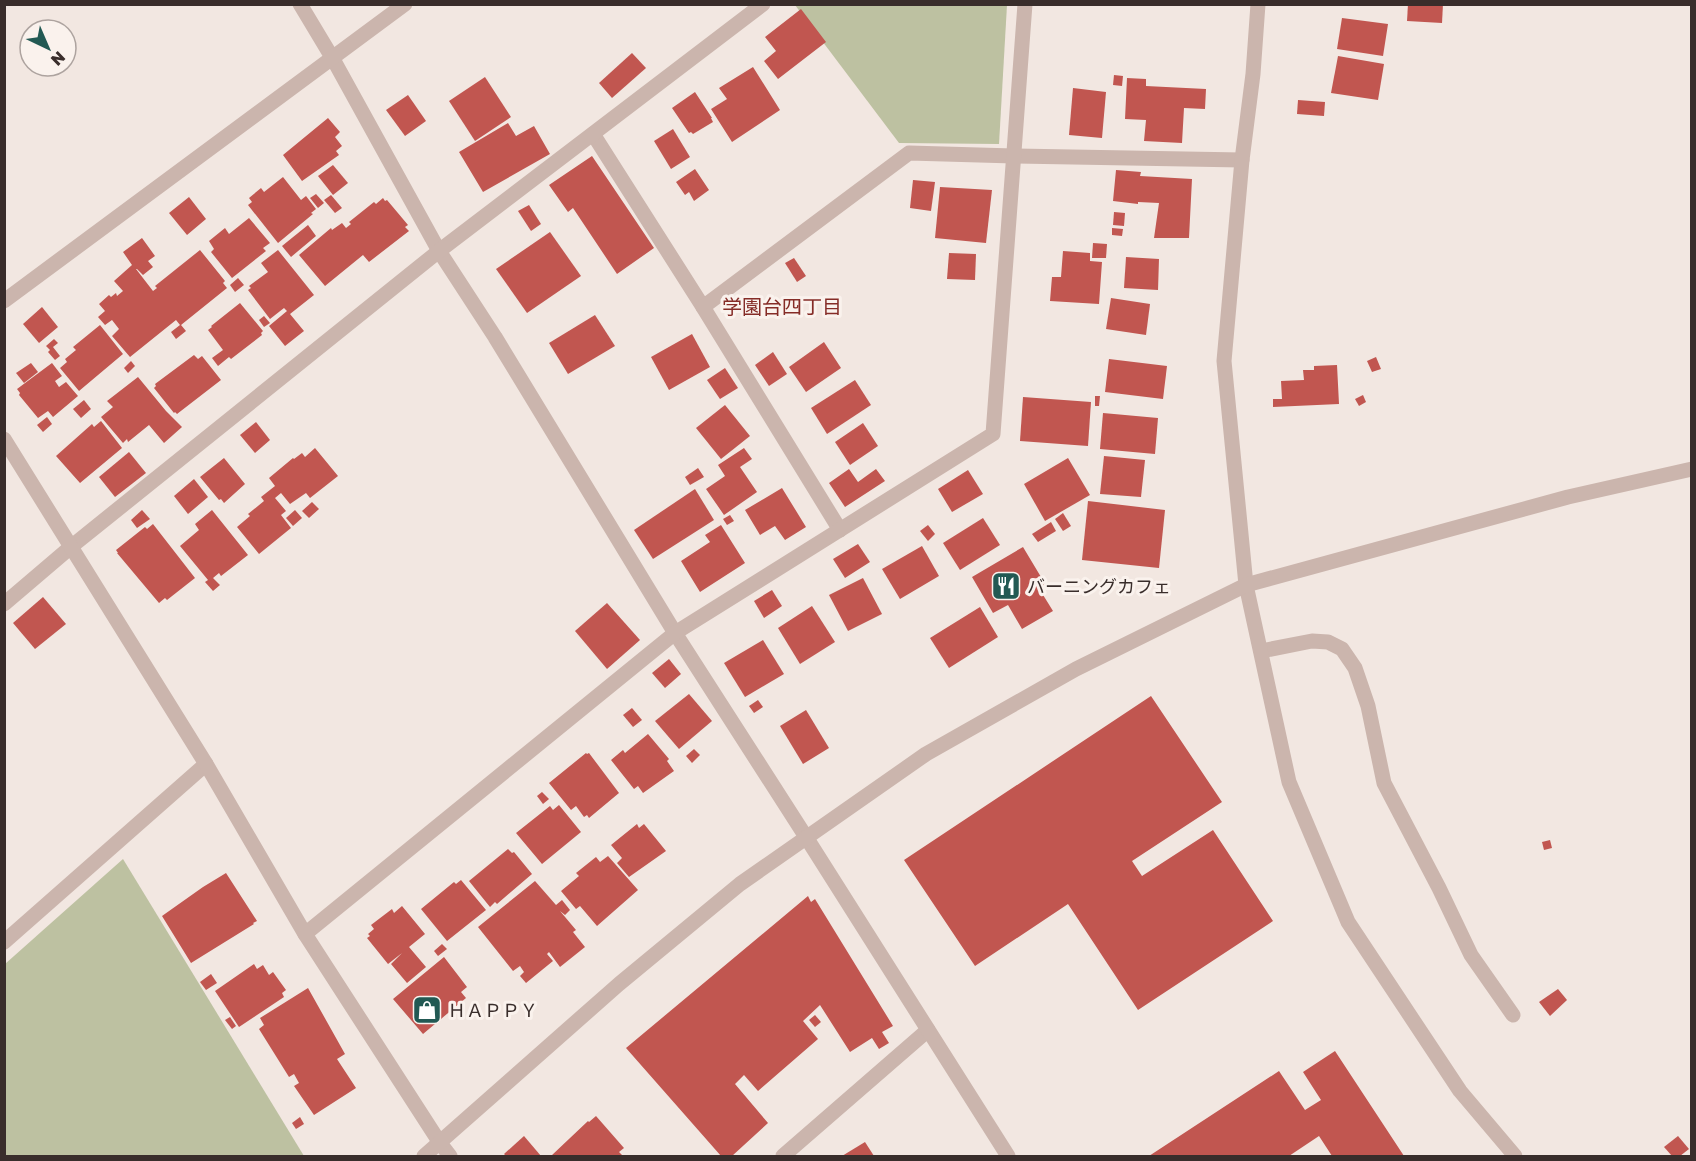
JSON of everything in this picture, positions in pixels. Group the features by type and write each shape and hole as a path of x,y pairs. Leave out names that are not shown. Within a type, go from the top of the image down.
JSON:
{"street":[{"path":"300,4 439,251 495,337 675,633 1008,1156"},
{"path":"4,301 405,4"},
{"path":"4,604 72,546 439,251 763,4"},
{"path":"305,934 675,633 993,434 1025,4"},
{"path":"1258,4 1224,361 1246,585 1288,782 1348,922 1460,1092 1515,1156"},
{"path":"593,134 840,530"},
{"path":"703,307 909,153 1242,160"},
{"path":"4,439 206,764 305,934 450,1156"},
{"path":"424,1156 619,984 740,884 926,754 1076,669 1246,585 1568,498 1692,469"},
{"path":"1260,651 1312,641 1328,642 1342,649 1355,668 1368,706 1384,783 1439,888 1471,956 1513,1015"},
{"path":"4,942 206,764"},
{"path":"783,1156 928,1030"}],"green space":[{"path":"795,5 1007,5 999,144 899,143"},
{"path":"123,859 304,1156 5,1156 5,964"}],"building":[{"path":"1408,4 1443,4 1442,23 1407,21"},
{"path":"801,9 826,42 778,79 764,61 776,51 765,37"},
{"path":"1342,18 1388,24 1383,56 1337,49"},
{"path":"632,53 646,68 612,98 599,83"},
{"path":"1338,56 1384,64 1378,100 1331,93"},
{"path":"753,67 780,110 732,142 711,109 727,99 719,88"},
{"path":"1114,75 1123,76 1122,86 1113,85"},
{"path":"485,77 511,117 475,141 449,101"},
{"path":"1127,78 1146,79 1146,86 1206,89 1205,109 1184,108 1182,143 1144,141 1146,120 1125,119"},
{"path":"1073,88 1106,92 1102,138 1069,135"},
{"path":"695,92 713,122 693,134 689,133 672,108"},
{"path":"408,95 426,121 405,136 386,110"},
{"path":"1298,100 1325,102 1324,116 1297,114"},
{"path":"328,118 340,132 335,137 342,146 336,151 339,155 302,181 283,155"},
{"path":"508,123 516,136 534,126 550,154 483,192 459,152"},
{"path":"673,129 690,157 671,169 654,141"},
{"path":"592,156 654,248 617,274 573,208 568,212 549,185"},
{"path":"333,165 348,183 333,195 318,176"},
{"path":"695,169 709,190 694,201 689,192 685,195 676,182"},
{"path":"1116,170 1141,172 1140,176 1192,179 1189,238 1154,238 1159,203 1138,202 1138,204 1113,201"},
{"path":"283,177 301,200 306,196 316,209 278,243 248,205 252,202 249,198 261,188 264,192"},
{"path":"913,180 935,182 931,211 910,208"},
{"path":"940,187 992,190 986,243 935,238"},
{"path":"316,194 324,203 318,208 310,198"},
{"path":"331,195 342,208 335,213 324,200"},
{"path":"189,197 206,219 187,235 169,213"},
{"path":"383,198 408,225 405,227 409,231 369,262 363,255 325,286 299,255 331,228 332,230 342,223 346,228 351,224 349,222 374,202 376,204"},
{"path":"529,205 541,224 531,231 518,211"},
{"path":"1114,212 1125,213 1124,226 1113,225"},
{"path":"249,218 270,243 263,248 266,251 232,278 211,252 214,249 209,241 225,228 229,234"},
{"path":"308,225 316,236 291,257 282,246"},
{"path":"1112,228 1123,229 1122,236 1112,235"},
{"path":"550,232 581,276 527,313 496,269"},
{"path":"142,238 155,256 148,261 153,267 143,275 136,269 153,291 157,288 155,286 200,250 225,281 223,283 227,288 181,325 186,331 176,339 171,332 180,325 176,320 130,357 112,336 119,329 112,320 105,325 98,317 105,311 99,304 109,295 111,297 116,293 117,296 123,291 114,281 132,265 123,252"},
{"path":"1093,243 1107,244 1106,258 1092,258"},
{"path":"278,250 314,295 290,314 304,331 285,346 269,326 287,311 284,308 270,319 248,290 251,288 249,286 268,272 261,263"},
{"path":"1063,251 1090,253 1090,261 1102,262 1099,304 1050,301 1052,277 1061,277"},
{"path":"949,253 976,254 975,280 947,279"},
{"path":"1126,257 1159,259 1158,290 1124,288"},
{"path":"794,258 806,276 797,282 785,263"},
{"path":"238,278 244,285 235,292 230,285"},
{"path":"1111,298 1150,304 1146,335 1106,329"},
{"path":"240,303 263,331 262,335 218,366 212,358 223,350 208,330"},
{"path":"42,307 58,327 39,343 23,324"},
{"path":"595,315 615,346 568,374 549,343"},
{"path":"264,316 270,323 264,327 259,320"},
{"path":"100,325 123,354 79,391 60,368 67,362 65,359 76,350 73,347"},
{"path":"692,334 710,367 669,390 651,357"},
{"path":"54,339 58,343 53,347 60,356 55,360 46,346"},
{"path":"824,342 841,368 806,392 789,367"},
{"path":"773,352 787,374 769,386 755,365"},
{"path":"194,355 198,359 202,356 221,380 177,414 154,388 155,384"},
{"path":"1376,357 1381,369 1372,372 1367,361"},
{"path":"1109,359 1167,366 1163,399 1105,392"},
{"path":"131,361 135,366 128,373 124,368"},
{"path":"31,363 38,372 24,383 16,373"},
{"path":"52,363 62,376 55,381 59,387 66,382 78,396 53,417 48,411 38,418 19,395 17,389"},
{"path":"1337,365 1339,404 1273,407 1273,399 1282,399 1281,381 1304,380 1303,370 1314,370 1314,366"},
{"path":"725,368 738,388 720,399 707,380"},
{"path":"138,377 182,427 164,443 149,425 128,442 127,439 123,443 101,417 113,407 107,401"},
{"path":"855,380 871,405 827,434 811,408"},
{"path":"1363,395 1366,402 1359,406 1355,399"},
{"path":"1095,396 1100,396 1099,406 1095,406"},
{"path":"1023,397 1091,402 1088,446 1020,441"},
{"path":"84,400 91,409 81,418 73,409"},
{"path":"725,405 750,436 721,459 696,428"},
{"path":"1103,413 1158,418 1155,454 1100,449"},
{"path":"47,417 52,424 43,432 37,425"},
{"path":"101,421 122,448 80,483 56,456 92,424 94,427"},
{"path":"256,422 270,440 255,453 240,435"},
{"path":"863,423 878,446 850,465 835,442"},
{"path":"315,448 338,476 310,498 306,493 290,504 281,493 275,498 286,511 281,515 291,528 259,554 237,527 264,501 261,497 275,486 269,478 293,458 302,453 305,457"},
{"path":"744,448 752,459 740,467 757,492 724,515 706,489 725,476 718,465"},
{"path":"129,452 146,473 115,497 99,477"},
{"path":"1104,456 1145,460 1141,497 1100,494"},
{"path":"224,458 245,484 224,503 200,477"},
{"path":"1068,458 1090,495 1045,521 1024,484"},
{"path":"698,468 704,477 690,485 685,477"},
{"path":"849,469 858,482 876,469 885,481 845,507 829,483"},
{"path":"968,470 983,494 952,512 938,489"},
{"path":"194,479 208,497 188,514 174,496"},
{"path":"782,488 806,527 785,540 775,526 760,535 745,510"},
{"path":"695,489 714,520 653,559 634,530"},
{"path":"1088,501 1165,510 1159,568 1082,560"},
{"path":"312,502 319,509 309,518 302,511"},
{"path":"142,510 150,519 137,528 131,520"},
{"path":"212,510 248,555 221,576 219,573 213,578 220,585 213,591 205,582 208,580 180,546 199,530 195,524"},
{"path":"295,510 302,518 293,526 286,518"},
{"path":"1063,513 1071,526 1063,531 1055,519"},
{"path":"730,515 734,521 727,525 723,519"},
{"path":"983,518 1000,545 960,570 943,543"},
{"path":"1051,522 1056,531 1038,542 1032,534"},
{"path":"153,524 195,578 167,600 165,598 159,603 116,550 145,527 147,529"},
{"path":"721,525 745,563 700,592 681,561 710,542 705,535"},
{"path":"928,525 935,534 928,541 920,531"},
{"path":"858,544 870,562 845,578 833,559"},
{"path":"922,546 939,576 900,599 882,569"},
{"path":"1023,547 1047,587 1040,590 1053,611 1022,629 1008,605 993,613 972,577"},
{"path":"863,578 882,614 848,631 829,595"},
{"path":"772,590 782,606 764,618 754,601"},
{"path":"43,597 66,624 35,649 13,623"},
{"path":"607,603 640,640 607,669 575,631"},
{"path":"812,606 835,642 800,664 778,628"},
{"path":"980,607 998,637 949,668 930,638"},
{"path":"763,640 784,674 745,697 724,663"},
{"path":"669,659 681,674 665,688 652,673"},
{"path":"689,694 712,721 679,749 655,721"},
{"path":"1151,696 1222,802 1132,861 1142,876 1213,830 1273,921 1138,1010 1068,904 975,966 904,860"},
{"path":"758,700 763,707 754,713 749,706"},
{"path":"632,708 642,720 633,727 623,715"},
{"path":"806,710 829,748 803,764 780,726"},
{"path":"648,734 669,759 667,761 674,771 643,793 638,786 634,789 611,760 623,750 625,753"},
{"path":"694,749 700,755 692,763 686,756"},
{"path":"589,753 619,793 589,818 587,815 584,817 576,806 571,810 549,783"},
{"path":"542,792 549,799 543,804 537,796"},
{"path":"559,805 581,832 542,864 516,833 550,806 553,810"},
{"path":"637,824 639,828 644,824 666,851 629,877 617,863 622,858 611,845"},
{"path":"1550,840 1552,848 1544,850 1542,842"},
{"path":"508,849 514,852 532,874 497,904 495,902 490,907 469,881"},
{"path":"608,856 638,890 597,926 580,906 576,909 561,891 579,876 576,873 596,857 600,862"},
{"path":"226,873 257,921 191,963 162,916"},
{"path":"461,880 486,910 447,941 421,909 454,882 456,884"},
{"path":"535,881 556,905 562,900 570,910 565,915 560,911 576,930 573,932 585,947 560,967 549,952 547,954 553,961 526,983 520,976 524,972 520,966 513,971 478,927"},
{"path":"808,896 811,902 815,899 893,1026 882,1032 889,1043 879,1049 872,1038 850,1052 820,1005 803,1021 818,1039 758,1091 744,1075 735,1084 768,1123 732,1156 721,1156 626,1048"},
{"path":"402,906 425,934 409,947 426,967 407,983 391,964 402,953 388,964 367,938 374,929 371,925 392,909 394,913"},
{"path":"442,944 447,949 438,956 434,951"},
{"path":"444,957 467,987 461,992 466,998 423,1034 393,999"},
{"path":"254,964 257,969 263,965 269,975 273,972 286,990 282,993 284,997 239,1027 215,991"},
{"path":"211,974 217,983 206,990 200,982"},
{"path":"308,988 345,1054 337,1059 356,1088 314,1115 294,1086 299,1083 294,1074 289,1077 259,1029 264,1025 260,1018"},
{"path":"1558,989 1567,1000 1550,1016 1539,1002"},
{"path":"815,1015 821,1022 815,1027 809,1020"},
{"path":"230,1017 236,1026 232,1029 225,1020"},
{"path":"1335,1051 1404,1156 1332,1156 1319,1136 1289,1156 1149,1156 1279,1071 1305,1110 1321,1100 1303,1072"},
{"path":"596,1116 624,1148 619,1152 623,1156 551,1156 588,1121"},
{"path":"300,1117 304,1124 296,1129 292,1123"},
{"path":"524,1136 541,1156 506,1156 504,1154"},
{"path":"1678,1136 1689,1149 1680,1156 1672,1156 1664,1147"},
{"path":"865,1142 874,1156 842,1156"}],"place":[{"name":"バーニングカフェ","path":"1006,586"},
{"name":"ＨＡＰＰＹ","path":"427,1010"}],"district":[{"name":"学園台四丁目","path":"782,306"}]}
